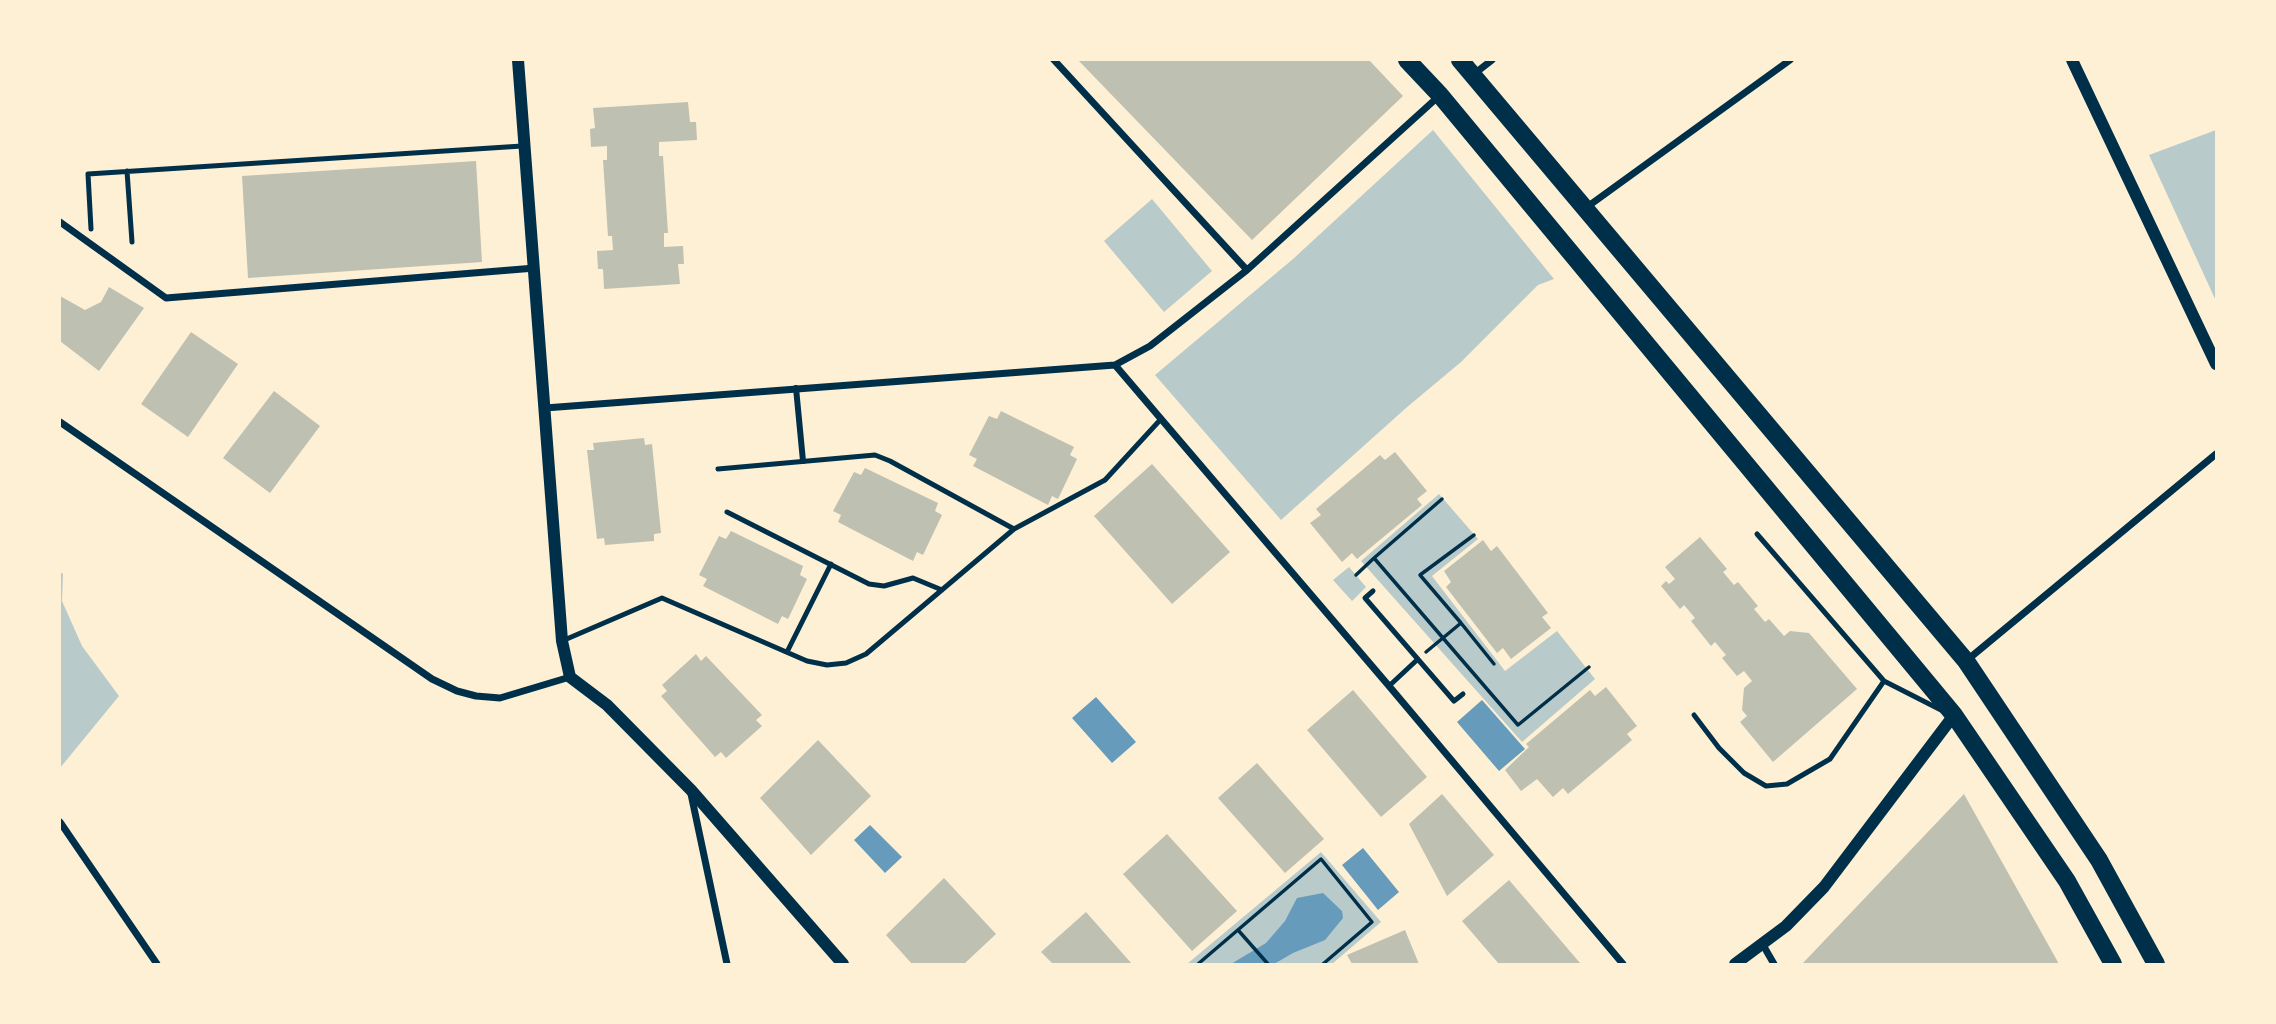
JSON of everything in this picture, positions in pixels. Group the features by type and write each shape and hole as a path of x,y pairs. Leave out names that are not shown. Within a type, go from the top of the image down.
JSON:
{"main road":[{"path":"1407,60 1440,95 1954,715 2067,881 2113,964"},
{"path":"1460,60 1966,661 2099,860 2156,964"}],"street":[{"path":"518,60 562,640 570,677 607,705 691,790 843,964"},
{"path":"1054,60 1247,270"},
{"path":"1473,74 1492,60"},
{"path":"1585,208 1790,60"},
{"path":"2072,60 2217,364"},
{"path":"545,408 1115,365 1150,346 1247,270 1440,95"},
{"path":"60,222 166,298 535,268"},
{"path":"1115,365 1390,686 1623,964"},
{"path":"796,388 803,461"},
{"path":"60,422 421,671 449,687 476,696 500,698 570,677"},
{"path":"1966,661 2217,454"},
{"path":"1735,964 1786,926 1824,887 1954,715"},
{"path":"691,790 727,964"},
{"path":"60,822 157,964"},
{"path":"1763,945 1774,964"}],"lane":[{"path":"91,229 88,174 525,146"},
{"path":"127,172 132,242"},
{"path":"562,640 662,598 807,661 827,665 846,663 866,654 1014,529 1105,480 1161,419"},
{"path":"718,469 875,456 890,461 1014,529"},
{"path":"727,512 869,584 884,586 913,578 942,590"},
{"path":"1757,534 1884,681 1954,715"},
{"path":"788,653 831,564"},
{"path":"1373,591 1365,598 1454,701 1463,694"},
{"path":"1390,686 1418,659"},
{"path":"1694,715 1719,748 1744,773 1766,786 1787,784 1830,759 1884,681"}],"path":[{"path":"1356,575 1442,499"},
{"path":"1474,535 1420,575 1494,664"},
{"path":"1374,558 1518,725 1589,667"},
{"path":"1418,659 1461,623"},
{"path":"1198,964 1321,859 1372,922 1323,964"},
{"path":"1238,930 1268,964"}],"shaded area":[{"path":"1433,130 1554,279 1538,285 1461,362 1281,520 1155,375 1293,259"},
{"path":"2216,130 2216,301 2149,155"},
{"path":"1152,199 1212,271 1164,312 1104,241"},
{"path":"1439,494 1478,539 1432,576 1505,671 1557,631 1595,679 1522,742 1361,561"},
{"path":"1349,567 1366,587 1352,601 1333,580"},
{"path":"60,572 63,574 62,601 82,646 119,696 60,768"},
{"path":"1321,852 1381,922 1332,964 1187,964"}],"water":[{"path":"1096,697 1136,742 1112,763 1072,718"},
{"path":"1482,700 1525,749 1499,771 1457,722"},
{"path":"870,825 902,857 885,873 854,840"},
{"path":"1363,848 1399,892 1378,910 1342,865"},
{"path":"1323,893 1342,911 1343,918 1325,940 1274,964 1231,964 1266,943 1285,921 1297,898"}],"building":[{"path":"1078,60 1369,60 1403,96 1252,240"},
{"path":"688,102 690,122 696,122 697,140 659,142 659,156 663,156 668,233 664,233 664,247 683,246 684,264 678,264 680,284 604,289 603,269 598,269 597,251 613,250 612,236 608,236 603,160 607,160 607,146 591,147 590,129 595,128 593,108"},
{"path":"476,161 482,262 248,278 242,176"},
{"path":"109,287 144,308 99,371 60,341 60,296 85,310 101,302"},
{"path":"191,332 238,364 188,437 141,404"},
{"path":"274,391 320,426 270,493 223,458"},
{"path":"1001,411 1074,447 1070,455 1077,459 1058,499 1052,496 1048,505 973,466 977,459 969,455 989,416 997,419"},
{"path":"644,438 645,445 652,444 661,533 654,534 654,541 605,545 604,538 597,539 587,450 594,450 593,443"},
{"path":"1395,452 1427,491 1417,499 1422,505 1357,559 1352,553 1342,562 1310,523 1321,515 1316,509 1380,455 1385,460"},
{"path":"1152,464 1230,552 1172,604 1094,516"},
{"path":"865,468 938,503 935,511 942,515 923,555 917,552 913,561 838,522 841,515 833,511 854,472 861,475"},
{"path":"731,531 803,566 800,575 807,579 788,619 782,616 778,624 703,586 707,579 699,575 719,536 726,539"},
{"path":"1700,537 1727,569 1723,572 1734,585 1738,582 1758,606 1754,609 1765,622 1769,619 1784,636 1790,631 1809,633 1857,689 1773,762 1740,722 1747,716 1742,710 1744,688 1752,681 1744,671 1737,676 1722,658 1726,655 1715,642 1711,646 1691,621 1695,618 1684,605 1680,609 1661,586 1666,581 1669,584 1675,579 1665,567"},
{"path":"1483,540 1491,551 1497,546 1548,613 1542,617 1551,628 1511,659 1503,648 1497,653 1446,587 1451,582 1444,571"},
{"path":"696,654 701,661 706,656 762,715 756,720 762,726 726,758 721,752 715,757 661,696 667,691 662,685"},
{"path":"1606,687 1637,726 1627,734 1632,740 1568,794 1563,788 1553,797 1537,779 1521,791 1505,770 1529,747 1526,744 1590,690 1595,696"},
{"path":"1353,690 1427,777 1381,817 1307,730"},
{"path":"818,740 871,796 811,855 760,798"},
{"path":"1257,763 1324,839 1285,873 1218,798"},
{"path":"1442,794 1494,855 1447,896 1409,824"},
{"path":"1964,794 2059,964 1802,964"},
{"path":"1167,834 1237,911 1192,951 1123,874"},
{"path":"944,878 996,934 964,964 912,964 886,935"},
{"path":"1509,880 1579,964 1499,964 1462,921"},
{"path":"1086,912 1132,964 1053,964 1041,952"},
{"path":"1405,930 1419,964 1352,964 1347,955"}]}
